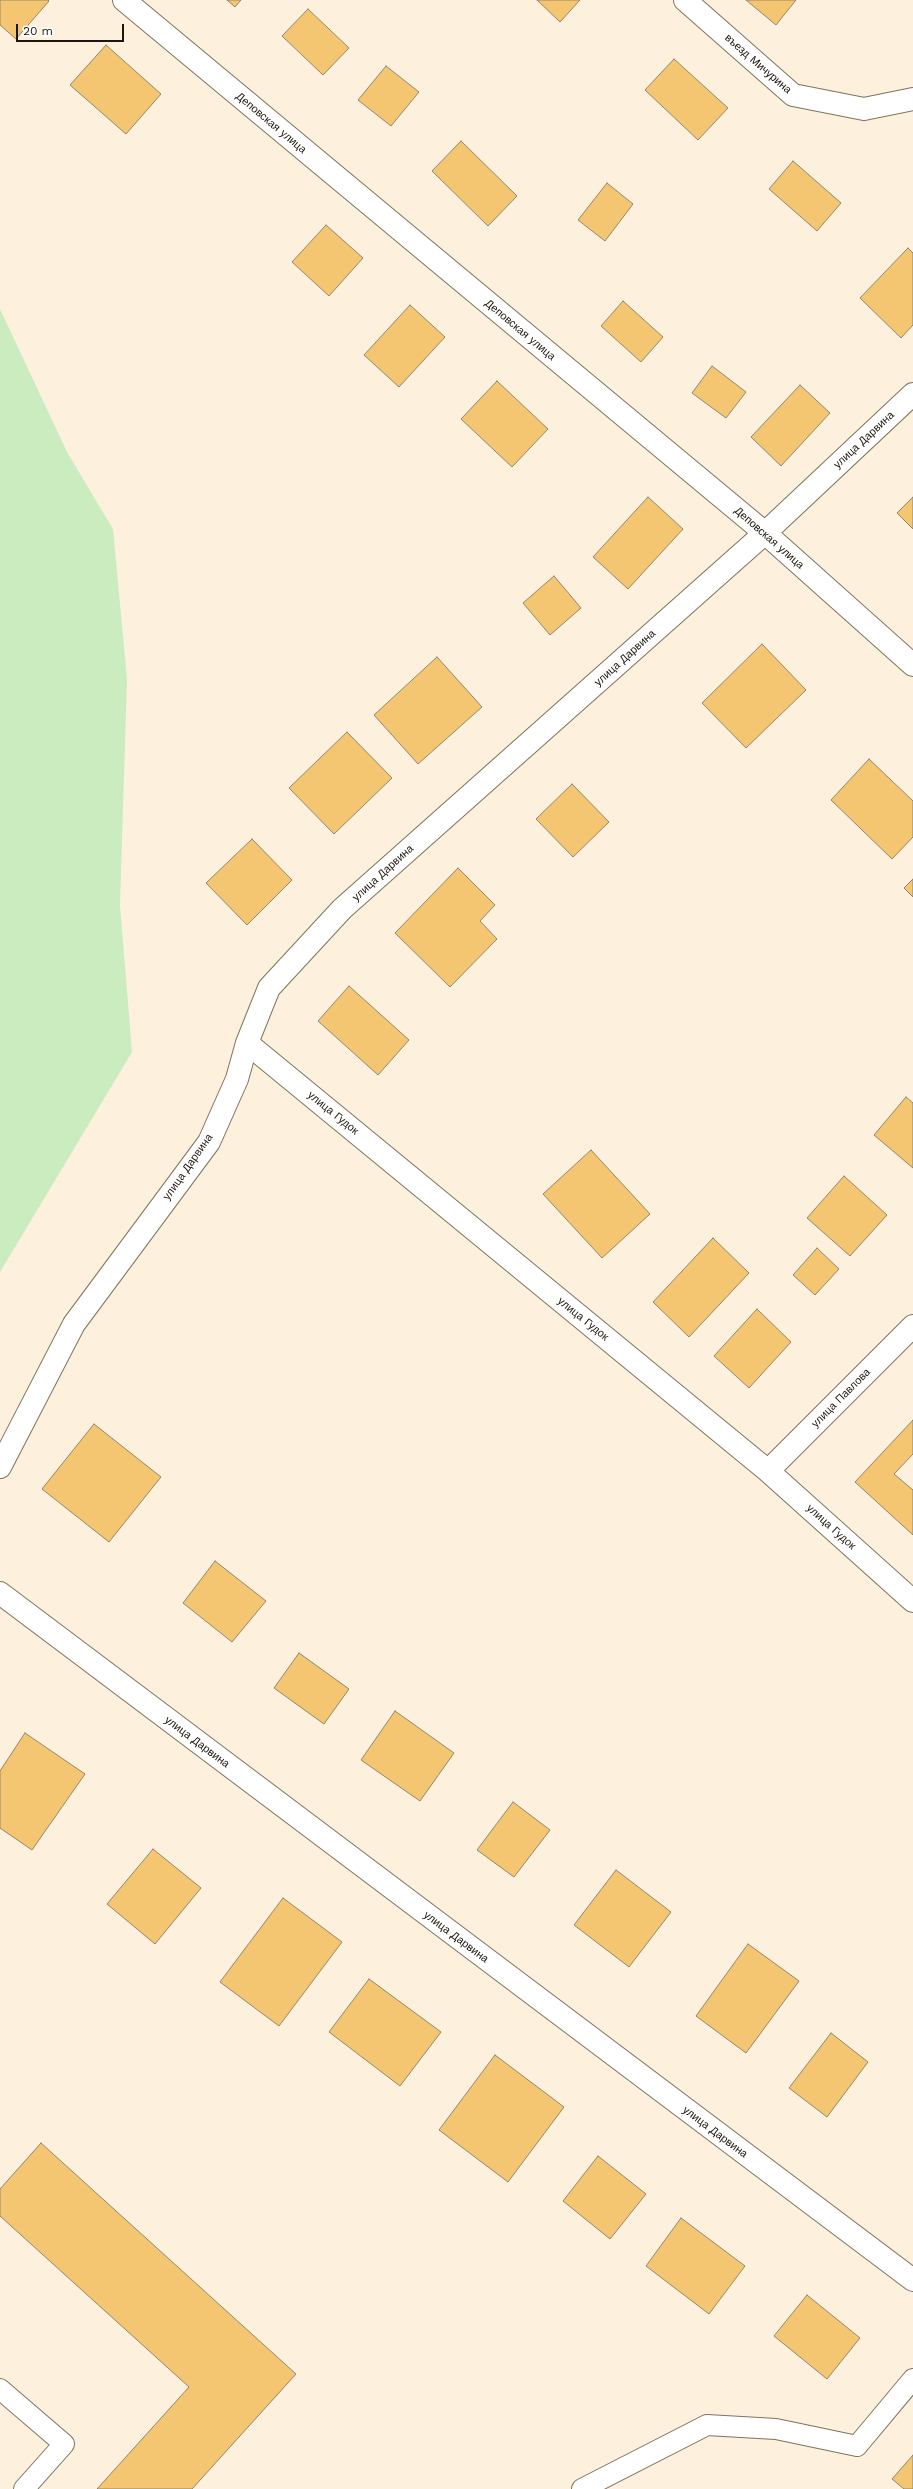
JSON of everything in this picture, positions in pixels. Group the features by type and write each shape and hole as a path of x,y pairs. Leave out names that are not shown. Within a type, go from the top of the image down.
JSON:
{"street":[{"name":"Деповская улица","path":"124,0 765,533 913,665"},
{"name":"въезд Мичурина","path":"685,0 793,95 864,109 913,99"},
{"name":"улица Дарвина","path":"0,1467 74,1324 208,1142 238,1079 247,1043 269,988 342,909 765,533 913,394"},
{"name":"улица Гудок","path":"247,1043 768,1471 913,1601"},
{"name":"улица Павлова","path":"768,1471 913,1326"},
{"name":"улица Дарвина","path":"0,1593 913,2280"}],"lane":[{"path":"582,2489 707,2425 776,2429 857,2446 913,2379"},
{"path":"0,2389 64,2444 24,2489"}],"green space":[{"path":"0,309 67,452 113,529 127,679 120,905 132,1052 0,1272"}],"building":[{"path":"0,0 49,1 16,39 0,25"},
{"path":"227,0 241,0 235,7"},
{"path":"537,0 580,0 560,22"},
{"path":"746,0 796,0 776,25"},
{"path":"308,9 349,48 323,75 282,36"},
{"path":"106,45 161,94 126,134 70,85"},
{"path":"674,59 728,108 698,140 645,90"},
{"path":"386,66 419,92 391,126 358,100"},
{"path":"461,141 517,196 488,226 432,171"},
{"path":"793,161 841,203 817,231 769,189"},
{"path":"607,183 633,204 605,241 578,220"},
{"path":"326,225 363,258 329,296 292,262"},
{"path":"908,248 913,253 913,325 901,338 860,298"},
{"path":"623,301 663,337 641,362 601,326"},
{"path":"410,305 445,337 399,387 364,355"},
{"path":"712,366 746,392 726,418 692,393"},
{"path":"497,381 548,429 512,467 461,419"},
{"path":"800,385 830,413 781,466 751,437"},
{"path":"648,497 683,529 628,589 593,557"},
{"path":"913,497 913,529 897,513"},
{"path":"554,576 581,608 550,635 523,603"},
{"path":"762,644 806,690 746,748 702,703"},
{"path":"437,657 482,707 418,764 374,715"},
{"path":"347,732 392,778 334,834 289,788"},
{"path":"869,759 913,801 913,837 892,859 831,800"},
{"path":"572,784 609,822 573,857 536,819"},
{"path":"252,839 292,880 247,925 206,883"},
{"path":"458,868 495,905 480,921 497,939 450,987 395,933"},
{"path":"913,879 913,897 904,888"},
{"path":"349,986 409,1040 378,1075 318,1021"},
{"path":"906,1097 913,1103 913,1168 874,1135"},
{"path":"591,1150 650,1214 602,1258 543,1194"},
{"path":"844,1176 887,1215 850,1256 807,1218"},
{"path":"713,1238 749,1273 689,1337 653,1302"},
{"path":"817,1248 839,1269 815,1295 793,1275"},
{"path":"757,1309 791,1342 749,1388 714,1356"},
{"path":"913,1420 913,1454 894,1474 913,1490 913,1535 855,1482"},
{"path":"94,1424 161,1477 109,1542 42,1489"},
{"path":"215,1561 266,1601 232,1642 183,1603"},
{"path":"299,1653 349,1689 324,1724 274,1688"},
{"path":"395,1711 454,1753 420,1801 361,1760"},
{"path":"25,1733 85,1774 32,1850 0,1828 0,1771"},
{"path":"513,1802 550,1830 514,1877 477,1850"},
{"path":"153,1849 201,1888 155,1944 107,1904"},
{"path":"616,1870 671,1912 629,1967 574,1925"},
{"path":"283,1898 342,1942 279,2026 220,1982"},
{"path":"748,1944 799,1981 746,2053 696,2016"},
{"path":"369,1979 441,2032 400,2086 329,2032"},
{"path":"831,2033 868,2062 827,2117 789,2088"},
{"path":"495,2055 564,2107 508,2182 439,2130"},
{"path":"41,2143 296,2374 192,2489 97,2489 189,2387 0,2216 0,2189"},
{"path":"598,2156 646,2194 610,2239 563,2201"},
{"path":"681,2218 745,2266 709,2314 646,2266"},
{"path":"807,2295 860,2338 827,2379 774,2336"},
{"path":"913,2455 913,2489 904,2489 892,2479"}]}
